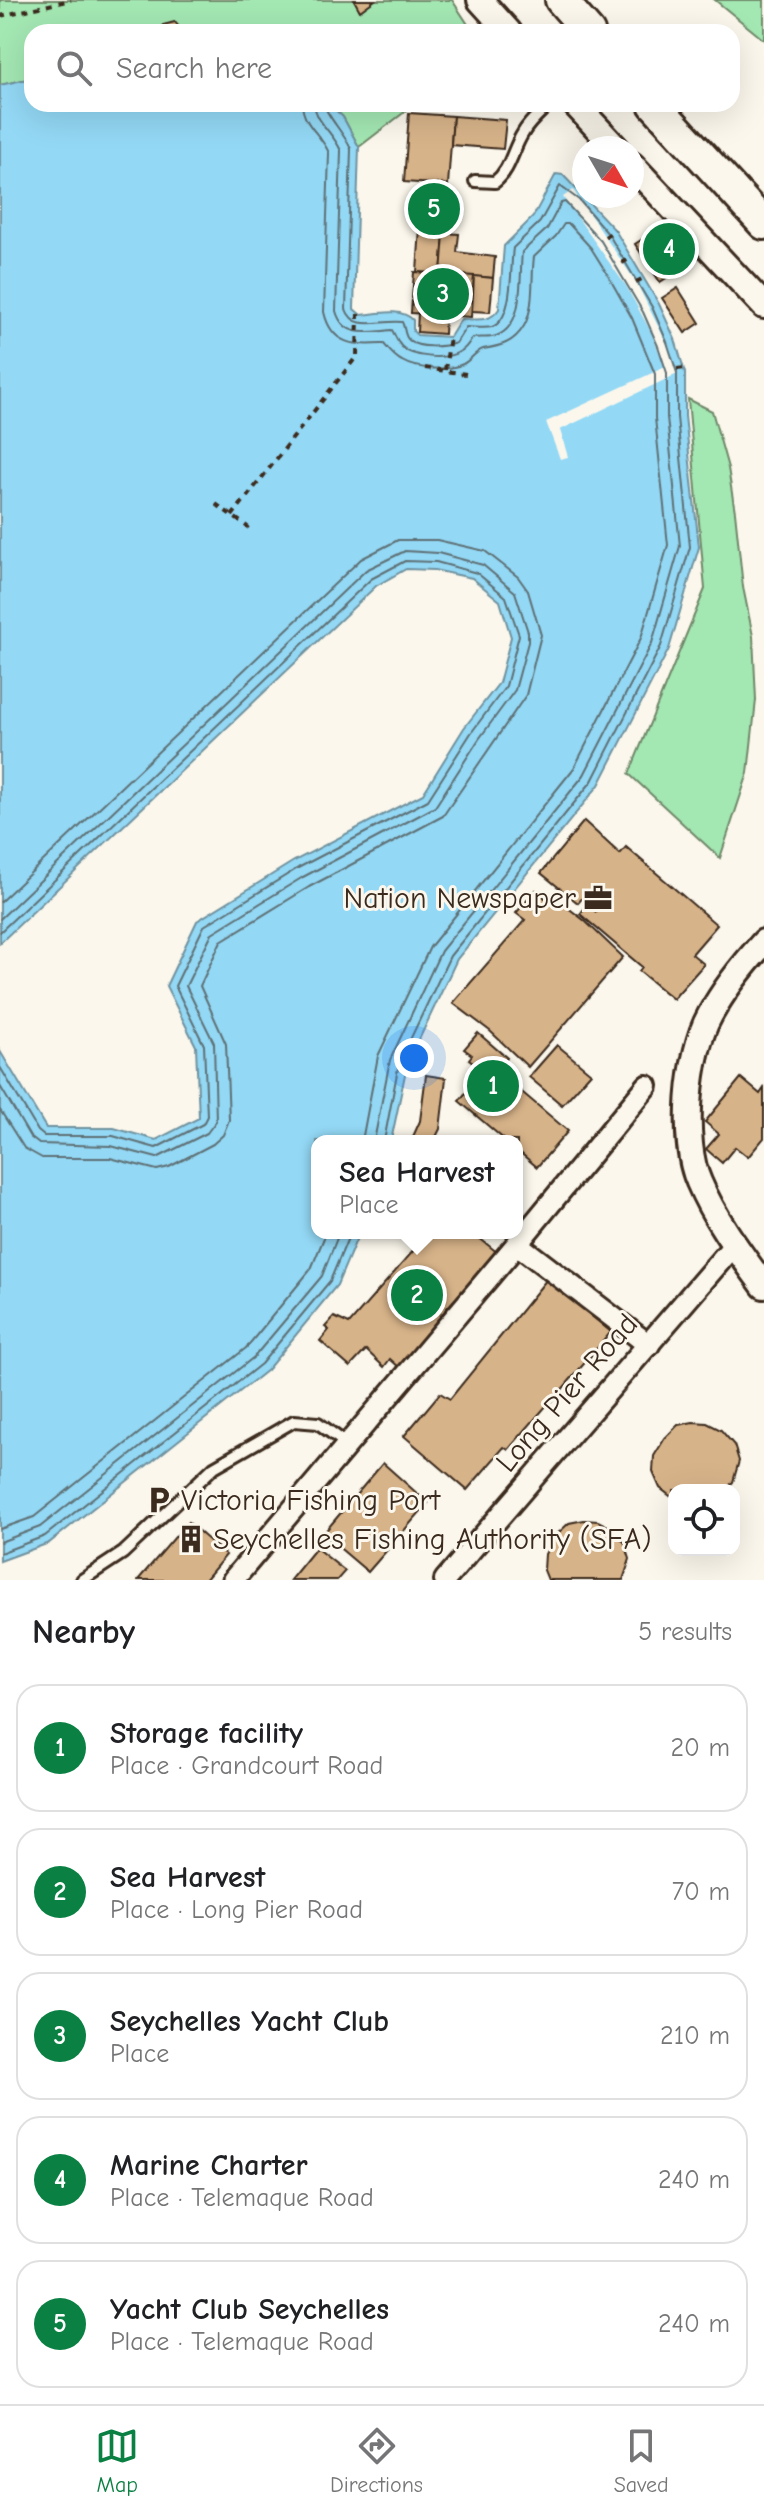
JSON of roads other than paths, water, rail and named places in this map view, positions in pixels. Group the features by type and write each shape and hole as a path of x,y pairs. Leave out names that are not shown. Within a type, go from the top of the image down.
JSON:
{"main road":[{"path":"561,0 582,24"},
{"path":"661,112 764,224"}],"street":[{"path":"480,0 502,24"},
{"path":"582,112 605,136"},
{"path":"644,178 764,306"},
{"path":"764,942 709,1017 697,1055 688,1107 689,1136 697,1180 734,1245 764,1286"},
{"path":"523,1237 647,1086"},
{"path":"233,1580 521,1239"},
{"path":"517,1244 649,1345"},
{"name":"Long Pier Road","path":"445,1580 734,1245"}],"lane":[{"path":"475,181 495,182 506,173 514,148 525,129 541,112"},
{"path":"82,1580 123,1553 214,1467 294,1421 318,1423 348,1445"}],"water":[{"path":"24,80 24,112 338,112 359,147 354,309 361,315 388,312 408,316 413,320 413,331 417,335 450,337 461,319 482,319 499,309 504,246 533,217 556,174 563,175 572,185 572,208 594,208 615,230 659,304 675,339 685,373 685,416 699,547 669,649 599,785 457,959 407,1065 392,1135 311,1135 311,1239 356,1239 337,1285 267,1370 49,1543 0,1561 0,1051 46,1128 114,1128 156,1140 199,1118 196,1046 166,986 197,921 294,861 423,794 464,728 499,683 511,637 500,601 472,578 434,570 406,569 376,586 0,943 0,85"}],"place":[{"name":"Yacht Club Seychelles","path":"434,209"},
{"name":"Marine Charter","path":"669,249"},
{"name":"Seychelles Yacht Club","path":"443,294"},
{"name":"Nation Newspaper","path":"598,898"},
{"name":"Storage facility","path":"493,1086"},
{"name":"Sea Harvest","path":"417,1295"},
{"name":"Victoria Fishing Port","path":"159,1500"},
{"name":"Seychelles Fishing Authority (SFA)","path":"191,1539"}]}
